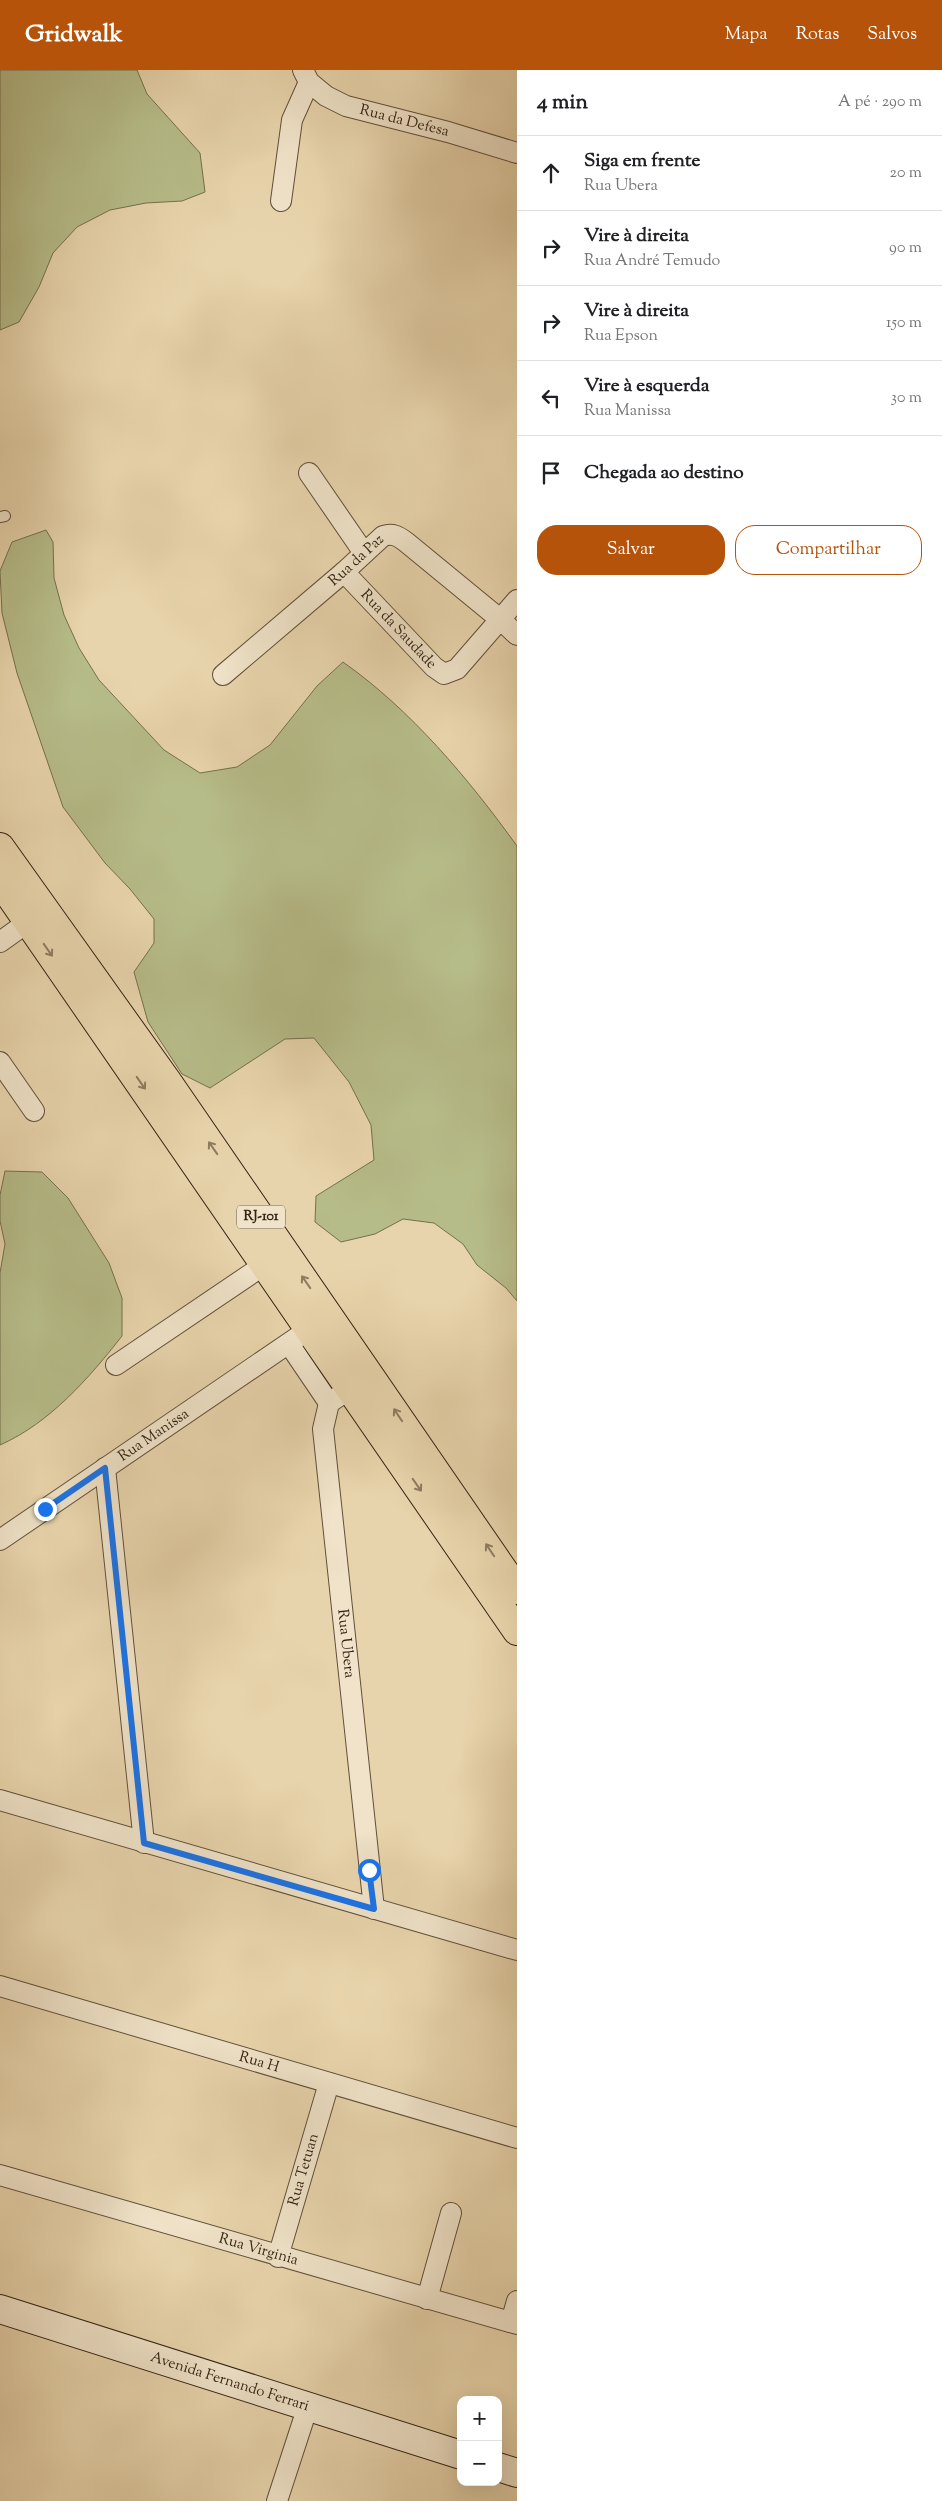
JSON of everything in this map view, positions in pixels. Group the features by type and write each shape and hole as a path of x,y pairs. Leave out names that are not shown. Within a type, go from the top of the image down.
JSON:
{"main road":[{"name":"RJ-101","path":"0,847 167,1081 515,1583"},
{"name":"RJ-101","path":"0,881 264,1265 299,1337 340,1396 517,1631"},
{"name":"Avenida Fernando Ferrari","path":"0,2309 457,2454"},
{"path":"502,2468 517,2473"}],"street":[{"name":"Rua da Defesa","path":"306,76 326,96 346,106 448,132 517,153"},
{"path":"281,201 292,120 306,76"},
{"path":"309,473 364,553"},
{"name":"Rua da Paz","path":"223,675 344,572 383,536 390,534 398,536 517,635"},
{"name":"Rua da Saudade","path":"344,572 434,667 444,674 457,669 517,600"},
{"path":"0,942 28,922"},
{"path":"0,1062 34,1111"},
{"path":"116,1365 264,1265"},
{"name":"Rua Manissa","path":"0,1540 299,1337"},
{"name":"Rua Ubera","path":"340,1396 323,1429 374,1909"},
{"path":"105,1468 144,1843"},
{"path":"0,1800 517,1950"},
{"name":"Rua H","path":"0,1986 517,2138"},
{"name":"Rua Tetuan","path":"278,2257 329,2083"},
{"name":"Rua Virginia","path":"0,2175 278,2257 514,2323"},
{"path":"427,2299 451,2213"},
{"path":"514,2323 517,2301"},
{"path":"278,2501 308,2406"}],"green space":[{"path":"0,70 137,70 147,94 200,153 205,192 182,201 146,203 110,210 77,227 53,253 39,287 19,322 0,330"},
{"path":"46,530 53,542 54,578 64,615 79,648 99,680 164,750 200,773 237,767 270,745 317,686 343,662 392,701 437,746 479,795 517,846 517,1301 506,1288 477,1265 463,1244 434,1223 403,1219 375,1234 341,1242 315,1222 316,1196 374,1160 371,1125 349,1082 314,1038 285,1039 210,1088 182,1074 148,1022 134,972 154,943 154,919 130,889 105,863 63,807 17,673 2,613 0,571 12,542"},
{"path":"5,1171 42,1172 68,1198 109,1263 122,1298 122,1336 96,1368 52,1412 36,1425 0,1445 0,1273 5,1244 0,1221 0,1195"}],"route":[{"path":"45,1509 105,1468 144,1843 374,1909 369,1870"}]}
